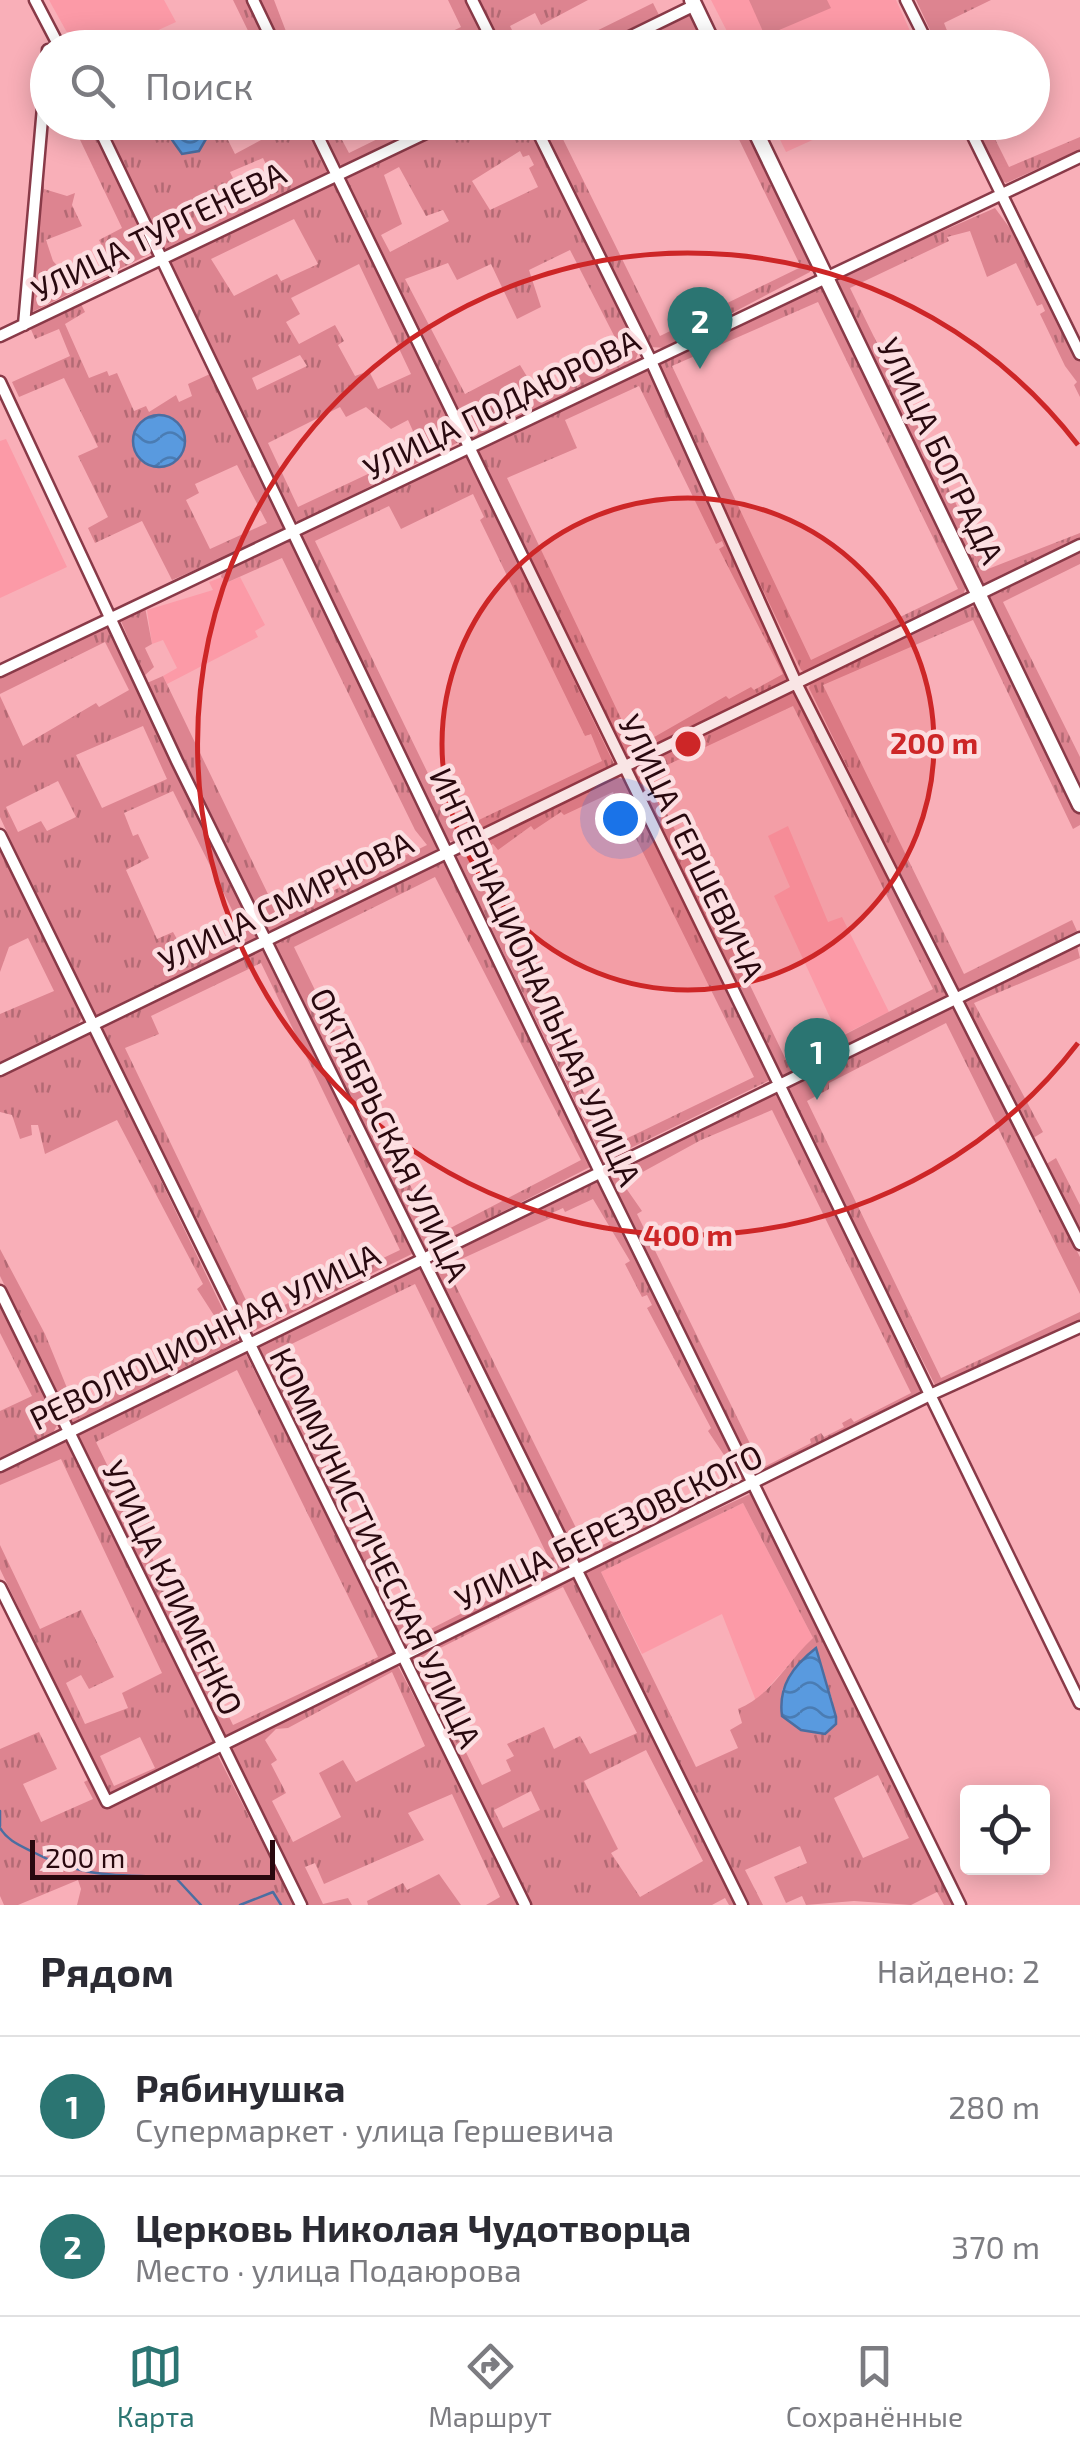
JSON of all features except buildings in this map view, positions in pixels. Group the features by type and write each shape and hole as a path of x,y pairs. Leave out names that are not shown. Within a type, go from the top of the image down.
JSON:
{"street":[{"path":"35,0 52,30"},
{"path":"253,0 267,30"},
{"path":"472,0 487,30"},
{"path":"906,0 921,30"},
{"path":"641,30 693,3 706,30"},
{"path":"50,26 50,30"},
{"path":"24,325 40,140"},
{"name":"ИНТЕРНАЦИОНАЛЬНАЯ УЛИЦА","path":"105,140 600,1172 960,1905"},
{"name":"УЛИЦА ГЕРШЕВИЧА","path":"320,140 1080,1703"},
{"name":"УЛИЦА ТУРГЕНЕВА","path":"0,336 411,140"},
{"path":"542,140 650,361 797,685 1080,1244"},
{"name":"УЛИЦА БОГРАДА","path":"759,140 1080,805"},
{"path":"975,140 1080,354"},
{"name":"УЛИЦА ПОДАЮРОВА","path":"0,671 1080,157"},
{"name":"ОКТЯБРЬСКАЯ УЛИЦА","path":"0,382 265,942 742,1905"},
{"name":"УЛИЦА СМИРНОВА","path":"0,1070 1080,545"},
{"name":"КОММУНИСТИЧЕСКАЯ УЛИЦА","path":"0,835 246,1344 525,1905"},
{"name":"РЕВОЛЮЦИОННАЯ УЛИЦА","path":"0,1466 1080,938"},
{"name":"УЛИЦА КЛИМЕНКО","path":"0,1291 302,1905"},
{"name":"УЛИЦА БЕРЕЗОВСКОГО","path":"0,1587 107,1802 930,1395 1080,1327"}],"shaded area":[{"path":"49,0 164,0 176,22 158,30 66,30"},
{"path":"711,0 896,0 910,30 726,30"},
{"path":"780,140 812,140 786,152"},
{"path":"6,439 67,567 0,598 0,441"},
{"path":"225,576 228,582 240,577 265,625 255,631 258,637 167,684 163,676 177,668 163,640 152,644 147,610 213,590 209,582"},
{"path":"788,826 828,922 842,917 889,1012 839,1037 774,896 790,887 768,836"},
{"path":"743,1503 813,1638 756,1701 722,1614 642,1654 601,1572"}],"green space":[{"path":"233,0 250,0 265,30 248,30"},
{"path":"258,0 274,0 285,30 273,30"},
{"path":"448,0 471,0 485,30 455,30 461,27"},
{"path":"480,0 588,0 541,25 535,13 510,26 512,30 493,30"},
{"path":"749,0 827,0 831,8 779,30 762,30"},
{"path":"916,0 991,0 944,23 947,30 930,30"},
{"path":"653,3 659,15 627,30 598,30"},
{"path":"687,15 692,16 700,30 655,30"},
{"path":"1080,137 1080,150 1006,183 1000,179 981,140 996,140 1009,167"},
{"path":"80,140 97,140 152,253 30,313 40,176 44,176 44,189 67,196 75,193 72,205 82,226 46,240 53,261 72,282 111,263 99,240 122,228"},
{"path":"108,140 228,140 235,154 261,140 317,140 329,168 325,174 164,251","holes":["263,158 275,184 243,199 230,172"]},
{"path":"324,140 342,140 349,153 375,140 400,140 343,166 334,161"},
{"path":"423,140 538,140 639,351 635,361 474,438 468,437 344,179","holes":["520,151 523,157 529,155 534,165 529,168 538,187 490,210 472,181","399,167 426,216 443,210 449,221 390,252 381,235 402,224 384,175","570,250 623,353 537,393 520,365 465,394 405,279 448,263 457,280 491,264 517,319 541,307 529,270"]},
{"path":"546,140 563,140 660,336 801,267 739,140 753,140 811,262 810,272 666,348 650,347"},
{"path":"335,181 459,442 299,522 290,518 168,261","holes":["294,219 318,264 281,281 277,274 234,296 211,259","359,264 411,374 378,389 369,371 355,376 338,345 344,341 335,325 299,344 286,322 300,314 291,298","300,355 307,366 257,390 252,378","340,407 346,417 366,407 391,429 408,420 421,449 298,507 268,443"]},
{"path":"995,208 1023,246 1080,360 1080,397 1074,385 1077,382 1040,314 1045,311 1042,304 1037,306 1016,263 987,277 970,231 947,237 949,241 850,288 988,569 1080,533 1080,541 986,586 979,583 837,283 842,275"},
{"path":"819,286 826,290 967,583 963,596 806,673 801,670 655,363","holes":["818,302 958,589 811,660 672,366"]},
{"path":"80,302 85,312 65,324 89,378 107,371 109,376 117,373 134,411 146,406 149,412 176,395 179,402 192,396 188,384 210,374 285,531 172,580 142,521 95,543 88,528 108,517 78,456 98,447 64,378 19,397 12,382 70,356 59,329 35,339 30,327","holes":["237,465 267,523 210,549 186,500 199,493 195,484"]},
{"path":"648,367 794,681 625,760 476,451","holes":["639,386 716,544 722,541 724,546 719,549 783,674 754,690 751,687 729,699 726,696 635,748 507,478 577,448 565,420"]},
{"path":"466,454 614,764 453,842 446,839 298,534","holes":["473,494 484,517 480,520 585,736 591,734 602,761 456,831 315,541 389,506 401,529"]},
{"path":"290,539 439,842 436,850 274,932 267,929 147,683 163,676 279,917 427,845 415,830 282,558 228,582 221,577 222,571"},
{"path":"1080,551 1080,564 1003,602 1080,757 1080,783 988,598"},
{"path":"965,606 977,607 1080,811 1080,825 1073,829 973,620 823,685 964,974 1072,920 1077,931 960,990 954,987 809,688 811,681"},
{"path":"145,607 152,644 145,648 154,667 144,676 121,621"},
{"path":"109,626 261,940 93,1019 0,817 0,696 23,746 96,703 99,707 129,690 105,642 0,694 0,674","holes":["143,726 167,779 102,808 76,755","58,781 76,817 47,831 41,821 18,832 6,807","173,791 242,930 187,957 173,932 157,939 126,870 149,858 138,834 133,836 124,813"]},
{"path":"794,687 947,995 783,1076 631,769","holes":["793,706 933,989 788,1064 648,774"]},
{"path":"613,777 623,779 770,1080 604,1161 455,853","holes":["613,792 754,1077 609,1147 521,957 516,960 509,948 514,945 469,862 493,844 498,850 531,826 534,830 561,812 564,815"]},
{"path":"0,843 82,1018 77,1026 0,1064 0,1014 54,991 28,938 9,947 0,972"},
{"path":"444,855 592,1166 424,1252 273,943","holes":["435,877 581,1160 435,1236 294,947"]},
{"path":"1076,942 1080,958 974,1003 1043,1132 1030,1140 961,1001"},
{"path":"264,945 414,1253 248,1334 96,1025","holes":["261,963 400,1250 255,1319 125,1048 159,1034 151,1016"]},
{"path":"953,1006 1080,1257 1080,1294 946,1023 829,1083 829,1089 807,1101 941,1378 1080,1312 1080,1320 936,1387 784,1086"},
{"path":"89,1031 238,1341 71,1423 0,1276 0,1249 45,1334 76,1410 226,1334 197,1289 203,1284 117,1120 45,1154 38,1125 31,1125 32,1135 20,1139 12,1115 0,1112 0,1070"},
{"path":"776,1091 922,1391 920,1396 755,1475 606,1173","holes":["772,1110 911,1393 854,1422 851,1418 842,1423 844,1427 824,1437 821,1433 810,1439 811,1443 762,1468 637,1214 642,1211 619,1178 637,1169 639,1174 701,1140"]},
{"path":"1056,1158 1080,1205 1080,1239 1043,1166"},
{"path":"598,1176 745,1477 579,1564 431,1260","holes":["593,1199 630,1261 625,1264 642,1297 647,1295 652,1305 647,1308 711,1428 708,1431 726,1458 723,1461 733,1482 588,1552 446,1266 553,1217 552,1213 563,1208 565,1212"]},
{"path":"419,1265 570,1569 403,1652 253,1346","holes":["415,1284 553,1567 411,1639 271,1354"]},
{"path":"0,1302 57,1425 53,1433 0,1458 0,1411 32,1396 0,1333"},
{"path":"244,1350 396,1656 222,1737 77,1436","holes":["237,1370 378,1657 233,1725 96,1442"]},
{"path":"66,1441 215,1744 114,1794 107,1792 0,1569 0,1545 40,1629 81,1610 114,1677 89,1689 81,1675 66,1683 85,1724 128,1708 122,1693 162,1673 61,1459 0,1485 0,1472","holes":["140,1737 155,1768 114,1786 100,1756"]},
{"path":"752,1493 960,1905 944,1905 937,1892 911,1905 854,1901 806,1905 802,1896 786,1903 774,1877 807,1863 800,1846 745,1870 763,1905 749,1905 583,1572","holes":["743,1503 813,1638 770,1687 738,1709 742,1723 730,1730 738,1748 696,1767 601,1572","816,1649 833,1702 797,1728 782,1690 803,1658","878,1775 909,1838 863,1858 834,1798"]},
{"path":"572,1576 737,1905 729,1905 725,1898 712,1905 486,1905 500,1897 452,1794 408,1813 424,1840 324,1884 315,1863 305,1867 323,1904 348,1898 352,1905 306,1905 228,1747 397,1664 500,1862 406,1660","holes":["563,1587 637,1733 590,1754 580,1736 554,1749 544,1727 507,1744 514,1756 506,1760 511,1771 482,1785 420,1658","392,1672 425,1746 356,1782 343,1760 319,1773 341,1817 293,1842 272,1801 286,1793 271,1764 277,1760 265,1740 276,1729 288,1728","646,1750 703,1861 640,1897 611,1853 618,1849 584,1781","531,1791 540,1810 503,1828 494,1810"]},
{"path":"39,1732 57,1769 23,1784 41,1822 93,1799 84,1782 88,1780 101,1806 216,1752 294,1905 77,1905 81,1889 78,1880 18,1905 4,1905 0,1896 0,1749"},
{"path":"439,1874 461,1905 368,1905 367,1901 403,1883 407,1890"}],"water":[{"path":"172,140 205,140 199,151 182,154"},
{"path":"159,415 177,423 185,441 177,459 159,467 141,459 133,441 141,423"},
{"path":"816,1648 836,1717 836,1724 825,1734 801,1730 782,1716 782,1695 789,1677"}],"waterway":[{"path":"0,1811 0,1826"},
{"path":"0,1828 18,1844 67,1867 101,1874 175,1877 201,1905"},
{"path":"240,1905 273,1892 281,1905"}],"place":[{"name":"Церковь Николая Чудотворца","path":"700,369"},
{"name":"Рябинушка","path":"817,1100"}]}
